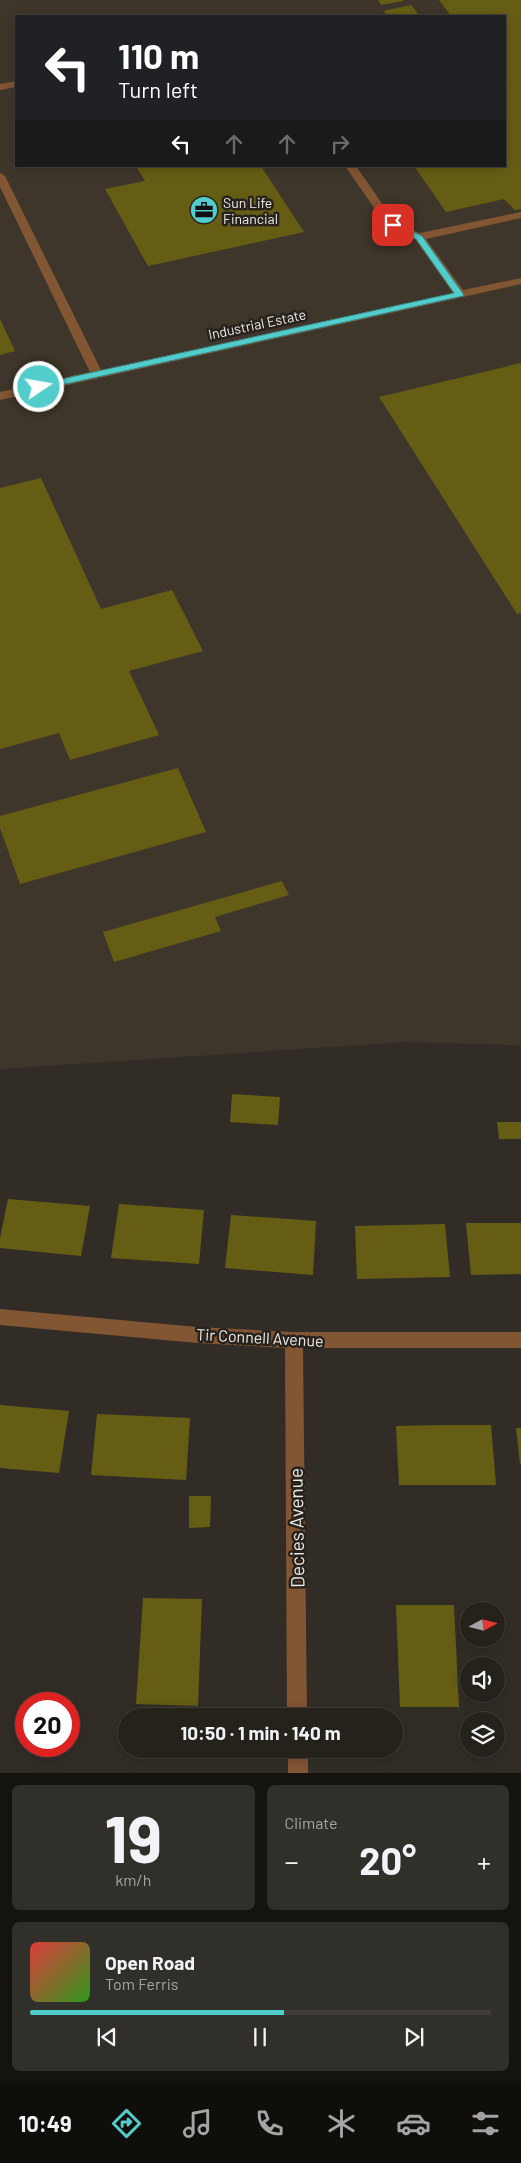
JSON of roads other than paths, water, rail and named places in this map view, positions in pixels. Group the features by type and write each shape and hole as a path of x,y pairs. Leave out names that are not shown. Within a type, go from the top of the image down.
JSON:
{"street":[{"path":"0,87 15,84"},
{"path":"351,167 388,220 399,229 419,237 460,295"},
{"path":"0,176 97,374"},
{"path":"419,237 521,215"},
{"name":"Industrial Estate","path":"0,396 521,280"},
{"name":"Tir Connell Avenue","path":"0,1317 197,1335 294,1340 521,1340"},
{"name":"Decies Avenue","path":"294,1340 297,1708"},
{"path":"298,1758 298,1773"}],"place":[{"name":"Sun Life Financial","path":"204,210"}]}
